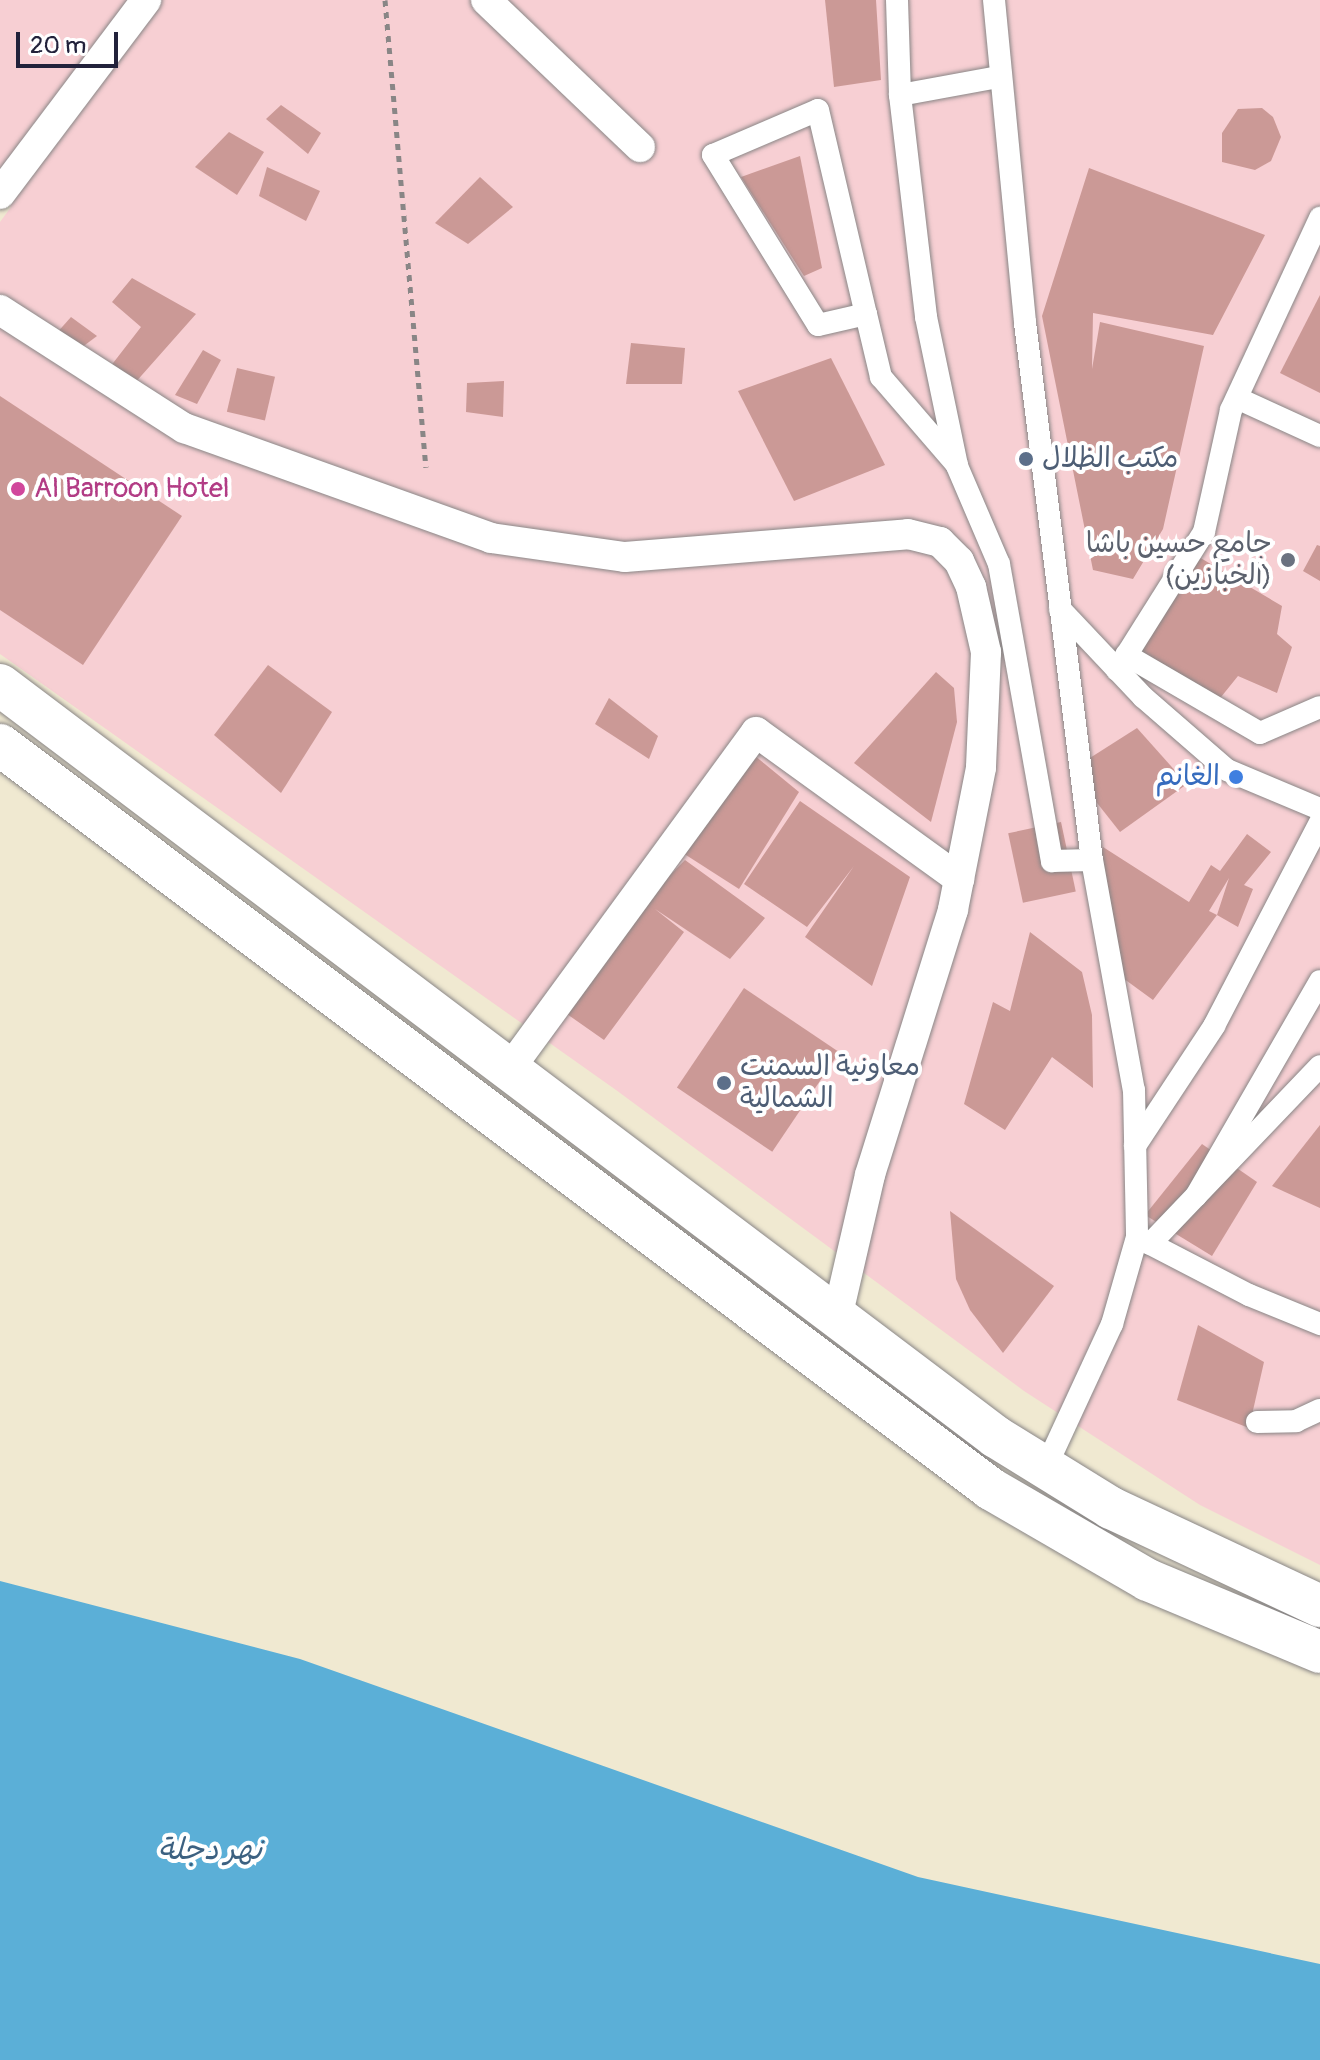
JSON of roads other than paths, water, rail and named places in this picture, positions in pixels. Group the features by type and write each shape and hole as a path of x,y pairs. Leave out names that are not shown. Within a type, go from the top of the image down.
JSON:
{"main road":[{"path":"0,685 508,1071 1045,1469 1111,1508 1320,1606"},
{"path":"0,745 940,1454 1094,1552 1219,1611 1320,1652"},
{"path":"1219,1611 1237,1567"}],"street":[{"path":"0,194 146,0"},
{"path":"486,0 640,147"},
{"path":"897,0 900,95 926,317 957,466 999,564 1052,861 1092,860"},
{"path":"994,0 998,77 1092,860 1134,1090 1143,1240 1112,1324 1045,1469"},
{"path":"900,95 998,77"},
{"path":"866,314 818,325 713,155 818,110 881,377 957,466"},
{"path":"1122,662 1204,532 1237,398 1320,218"},
{"path":"0,310 184,428 491,538 625,557 908,534 940,542 959,561 971,587 986,652 981,768 959,879 870,1175 838,1314"},
{"path":"1237,398 1320,436"},
{"path":"1060,609 1122,662 1227,770 1320,809"},
{"path":"1122,662 1260,733 1320,707"},
{"path":"508,1071 756,732 959,879"},
{"path":"1135,1146 1214,1026 1320,822"},
{"path":"1196,1196 1320,981"},
{"path":"1143,1240 1196,1196 1320,1066"},
{"path":"1143,1240 1320,1324"},
{"path":"1257,1422 1296,1421 1320,1410"}],"water":[{"name":"نهر دجلة","path":"0,1581 300,1659 918,1877 1320,1964 1320,2060 0,2060"}],"place":[{"name":"مكتب الظلال","path":"1026,459"},
{"name":"Al Barroon Hotel","path":"18,489"},
{"name":"جامع حسين باشا (الخبازين)","path":"1288,560"},
{"name":"الغانم","path":"1236,777"},
{"name":"معاونية السمنت الشمالية","path":"724,1083"}]}
